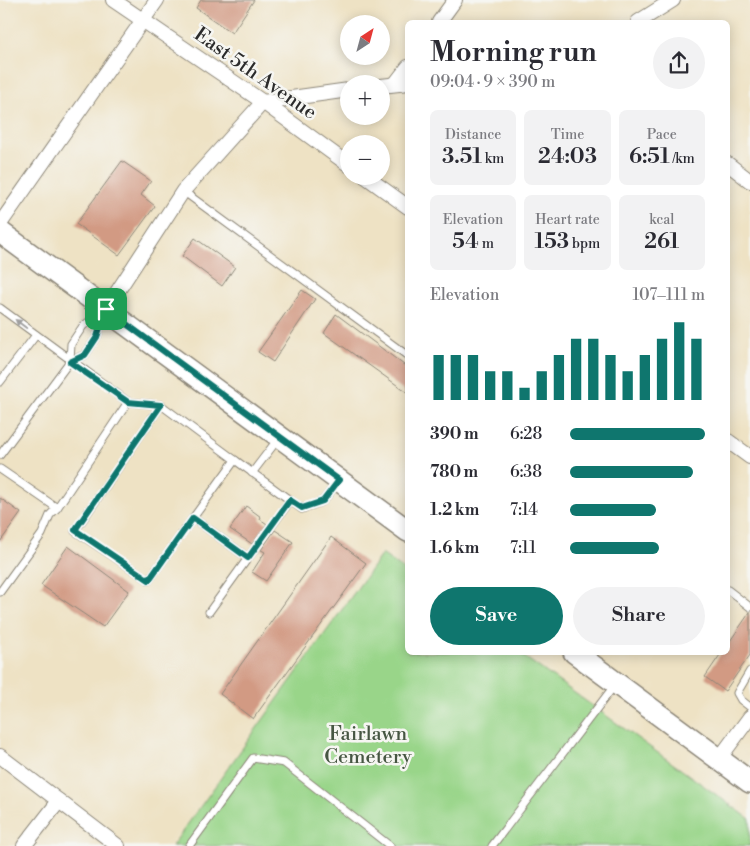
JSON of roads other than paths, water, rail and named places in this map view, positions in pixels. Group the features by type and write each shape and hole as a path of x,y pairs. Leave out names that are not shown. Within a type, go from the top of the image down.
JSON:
{"main road":[{"path":"0,232 405,529"},
{"path":"582,655 615,683 750,782"}],"street":[{"name":"East 5th Avenue","path":"113,0 263,102 340,158"},
{"path":"0,224 157,0"},
{"path":"440,20 455,0"},
{"path":"641,20 674,0"},
{"path":"395,84 405,71"},
{"path":"106,309 183,192 263,102 340,91"},
{"path":"730,166 750,181"},
{"path":"377,185 405,205"},
{"path":"730,442 750,457"},
{"path":"719,759 750,717"},
{"path":"0,756 118,846"},
{"path":"24,846 59,801"}],"lane":[{"path":"183,192 405,354"},
{"path":"70,362 71,344 84,326 106,309"},
{"path":"0,454 70,362 85,355 97,337 106,309"},
{"path":"1,310 70,362 128,402 161,405 302,508 323,501 339,480"},
{"path":"0,382 36,335"},
{"path":"0,592 42,534 50,515 57,508 128,402"},
{"path":"161,405 75,530 149,580 235,460"},
{"path":"252,473 280,437"},
{"path":"0,469 57,508"},
{"path":"208,612 290,500"},
{"path":"193,518 248,558"},
{"path":"730,592 750,607"},
{"path":"750,671 737,693 741,700 750,707"},
{"path":"492,846 615,683"},
{"path":"189,846 253,758 284,762 390,846"}],"park label":[{"name":"Fairlawn Cemetery","path":"368,746"}]}
